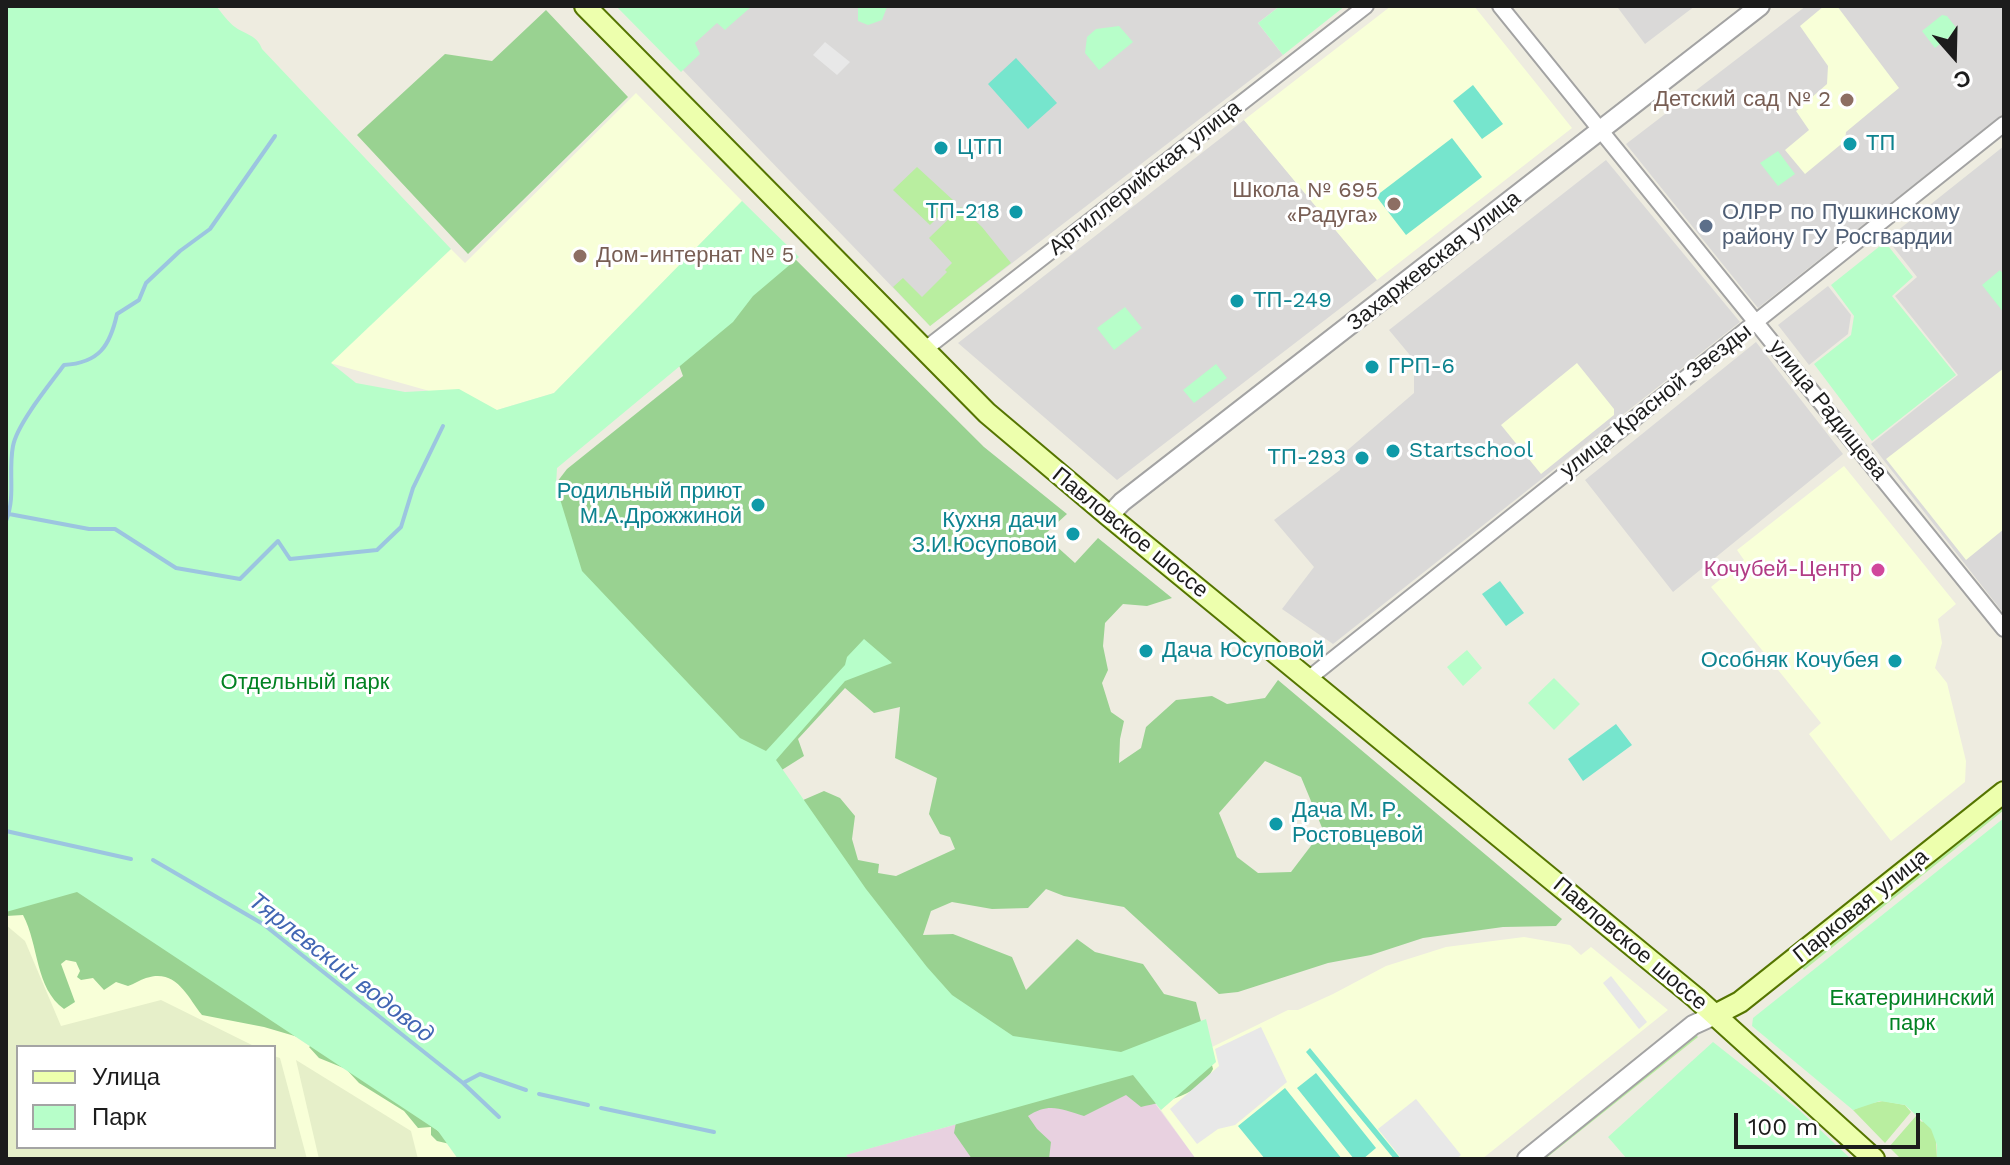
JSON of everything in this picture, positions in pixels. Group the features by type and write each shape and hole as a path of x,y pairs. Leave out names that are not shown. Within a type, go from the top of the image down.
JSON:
{"main road":[{"name":"Павловское шоссе","path":"585,6 987,413 1640,951 1874,1159"},
{"name":"Парковая улица","path":"1715,1015 1740,1002 2004,792"}],"street":[{"name":"Артиллерийская улица","path":"924,350 1366,6"},
{"name":"улица Радищева","path":"1500,6 2004,629"},
{"name":"Захаржевская улица","path":"1109,516 1122,502 1760,6"},
{"name":"улица Красной Звезды","path":"1308,679 2004,124"},
{"path":"1527,1159 1693,1025 1715,1015"}],"shaded area":[{"path":"621,6 1280,6 1258,23 1283,55 930,326"},
{"name":"Школа № 695 «Радуга»","path":"1391,6 1474,6 1572,128 1377,280 1244,120"},
{"path":"1695,6 1645,44 1618,8"},
{"path":"1806,6 2004,6 2004,113 1758,308 1626,144"},
{"name":"Детский сад № 2","path":"1824,6 1837,6 1899,88 1846,132 1845,141 1805,174 1785,150 1809,130 1796,111 1827,84 1828,66 1800,26"},
{"path":"825,42 850,62 837,75 813,55"},
{"path":"1016,58 1057,103 1028,129 988,84"},
{"path":"1473,85 1503,124 1482,139 1453,101"},
{"name":"Дом-интернат № 5","path":"636,93 742,201 554,393 497,410 330,363 451,249 465,263"},
{"path":"1244,120 1377,280 1117,480 958,343"},
{"path":"1452,138 1482,177 1406,235 1376,196"},
{"path":"2004,146 2004,614 1871,444 1958,375 1895,296 1917,277 1887,239"},
{"path":"1606,160 1740,322 1333,644 1282,609 1314,567 1274,520 1340,470 1343,454 1414,393 1414,360 1389,330"},
{"path":"1828,286 1851,315 1848,334 1809,365 1778,325"},
{"path":"1756,342 1843,454 1673,592 1585,480"},
{"path":"1577,363 1614,409 1614,415 1541,474 1501,425"},
{"path":"2004,368 2004,529 1966,560 1886,459"},
{"path":"1844,466 1956,604 1938,619 1942,643 1935,668 1947,683 1966,761 1965,782 1891,841 1809,734 1821,723 1711,587 1744,560 1737,550"},
{"path":"1500,581 1524,613 1506,626 1482,594"},
{"path":"1616,724 1632,745 1583,781 1568,759"},
{"path":"77,892 438,1131 458,1159 6,1159 6,912"},
{"path":"6,925 25,941 61,1026 161,1000 252,1045 16,1045 16,1149 276,1149 276,1057 280,1058 307,1159 6,1159"},
{"path":"1524,937 1570,945 1581,955 1591,947 1668,1010 1482,1159 1196,1159 1161,1110 1216,1062 1212,1047 1288,1010 1298,1010 1386,966 1446,947"},
{"path":"1611,976 1647,1022 1639,1029 1603,983"},
{"path":"1261,1027 1287,1082 1235,1125 1218,1129 1197,1144 1170,1109 1219,1066 1215,1049"},
{"path":"1310,1048 1401,1159 1394,1159 1306,1052"},
{"path":"296,1060 411,1131 418,1159 319,1159"},
{"path":"1316,1073 1376,1148 1363,1159 1354,1159 1297,1088"},
{"path":"1134,1075 1196,1159 849,1159 845,1155"},
{"path":"1285,1088 1342,1159 1265,1159 1238,1126"},
{"path":"1416,1099 1461,1155 1456,1159 1402,1159 1378,1129"}],"green space":[{"name":"Отдельный парк","path":"6,6 216,6 232,25 257,41 451,249 331,363 356,383 405,392 459,389 497,410 554,393 742,201 799,257 753,296 733,322 557,468 556,486 582,571 740,738 766,751 845,665 847,657 864,639 892,663 845,681 776,760 866,889 927,967 952,995 1013,1036 1121,1052 1206,1019 1216,1062 1161,1110 1133,1075 846,1155 849,1159 458,1159 438,1131 77,892 6,912"},
{"path":"616,6 752,6 725,30 717,23 695,43 700,54 681,72"},
{"path":"858,6 887,7 882,20 868,25 858,21"},
{"path":"1280,6 1345,6 1283,55 1258,23"},
{"path":"546,10 628,97 468,254 357,135 445,54 492,61"},
{"path":"1942,15 1947,16 1958,30 1935,48 1922,31"},
{"path":"1119,26 1133,42 1099,70 1085,53 1087,37 1096,29"},
{"path":"1778,151 1795,174 1778,186 1760,163"},
{"path":"917,167 954,201 930,225 893,190"},
{"path":"961,207 1011,263 930,326 893,287 903,278 922,297 947,272 945,270 952,263 929,238"},
{"path":"775,239 984,447 1067,514 1044,535 1075,563 1098,538 1172,598 1147,606 1123,604 1105,623 1103,646 1108,670 1102,683 1111,712 1124,721 1119,763 1141,748 1146,727 1176,700 1212,696 1227,704 1265,698 1278,680 1562,919 1556,926 1503,927 1423,938 1371,955 1328,963 1238,992 1219,994 1124,907 1064,896 1046,889 1028,908 992,909 952,902 931,911 923,935 953,934 1012,957 1026,990 1077,939 1095,952 1143,964 1164,994 1196,1002 1213,1069 1191,1091 1151,1105 1141,1107 1126,1095 1084,1116 1055,1108 1035,1112 1028,1116 1051,1142 1049,1159 972,1159 954,1133 961,1095 988,1055 794,804 824,791 840,798 855,816 852,839 858,860 879,864 878,873 896,876 955,849 950,837 940,834 929,814 937,778 895,758 900,707 874,713 845,688 798,739 804,756 766,780 621,668 547,495 567,469 683,376 673,349","holes":["1265,761 1301,777 1323,830 1291,872 1258,873 1237,857 1219,813"]},
{"path":"1885,242 1913,277 1892,296 1956,375 1872,441 1814,364 1851,335 1854,316 1831,285"},
{"path":"2000,270 2004,275 2004,313 1982,285"},
{"path":"1125,307 1142,328 1114,350 1097,328"},
{"path":"1216,364 1227,378 1194,403 1183,390"},
{"path":"1467,650 1482,668 1463,686 1447,667"},
{"path":"1554,678 1580,704 1554,730 1528,703"},
{"path":"2004,803 2004,810 1804,970 1800,965"},
{"name":"Екатерининский парк","path":"2004,818 2004,1159 1937,1159 1937,1145 1931,1129 1905,1105 1880,1101 1853,1110 1752,1026 1753,1018"},
{"path":"158,885 454,1145 437,1141 431,1135 431,1127 418,1128 404,1111 359,1083 346,1069 319,1058 309,1047 315,1042 264,1027 202,1015 186,992 165,977 146,978 128,986 116,982 104,990 93,978 81,980 77,977 80,971 76,962 66,960 61,964 75,1002 64,1009 48,990 23,915 6,916 6,904 30,895"},
{"path":"1695,1034 1698,1037 1545,1159 1538,1159"},
{"path":"1713,1042 1798,1109 1851,1159 1627,1159 1608,1137"},
{"path":"1883,1101 1905,1105 1911,1112 1885,1143 1853,1110"},
{"path":"1929,1115 1935,1121 1937,1159 1901,1159 1889,1147 1916,1116 1922,1122"}],"waterway":[{"path":"6,521 11,502 13,446 35,404 64,365 86,361 101,351 111,335 117,314 139,300 146,283 180,251 210,229 275,136"},
{"path":"9,514 89,529 115,529 176,568 240,579 278,541 290,559 377,550 401,527 413,488 443,426"},
{"name":"Тярлевский водовод","path":"6,831 131,859"},
{"name":"Тярлевский водовод","path":"153,860 263,924 463,1083 499,1117"},
{"path":"463,1083 480,1074 526,1090"},
{"path":"539,1094 588,1105"},
{"path":"601,1108 714,1132"}],"place":[{"name":"Детский сад № 2","path":"1847,100"},
{"name":"ТП","path":"1850,144"},
{"name":"ЦТП","path":"941,148"},
{"name":"Школа № 695 «Радуга»","path":"1394,204"},
{"name":"ТП-218","path":"1016,212"},
{"name":"ОЛРР по Пушкинскому району ГУ Росгвардии","path":"1706,226"},
{"name":"Дом-интернат № 5","path":"580,256"},
{"name":"ТП-249","path":"1237,301"},
{"name":"ГРП-6","path":"1372,367"},
{"name":"Startschool","path":"1393,451"},
{"name":"ТП-293","path":"1362,458"},
{"name":"Родильный приют М.А.Дрожжиной","path":"758,505"},
{"name":"Кухня дачи З.И.Юсуповой","path":"1073,534"},
{"name":"Кочубей-Центр","path":"1878,570"},
{"name":"Дача Юсуповой","path":"1146,651"},
{"name":"Особняк Кочубея","path":"1895,661"},
{"name":"Дача М. Р. Ростовцевой","path":"1276,824"}]}
